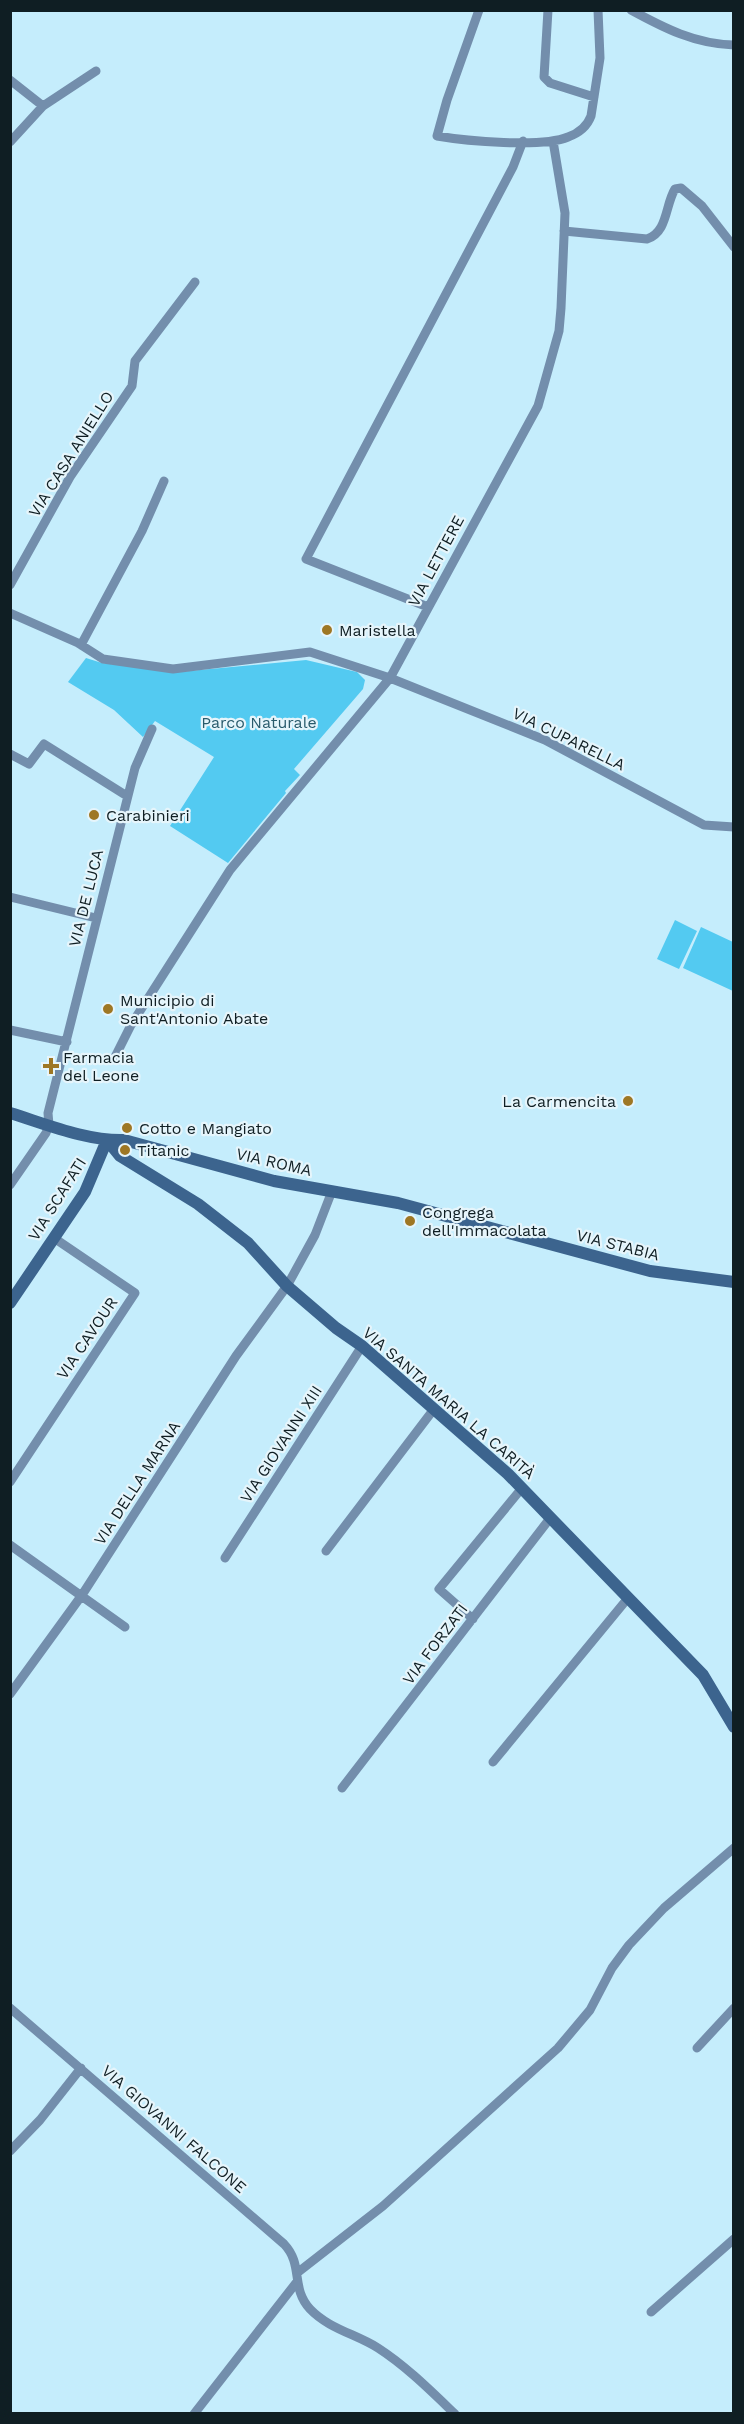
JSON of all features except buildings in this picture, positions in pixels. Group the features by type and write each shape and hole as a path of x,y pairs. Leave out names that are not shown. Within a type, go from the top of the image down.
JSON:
{"street":[{"path":"479,10 447,100 437,136 463,141 553,141 568,138 588,124 600,58 598,10"},
{"path":"548,10 544,77 550,83 594,97"},
{"path":"631,10 680,36 719,45 734,45"},
{"path":"10,142 43,106 96,71"},
{"path":"10,80 43,106"},
{"path":"429,607 306,559 513,166 523,141"},
{"name":"VIA LETTERE","path":"114,1059 131,1025 230,870 390,678 538,406 559,331 564,231 560,181 553,141"},
{"path":"564,231 647,239 655,236 661,230 672,195 675,189 681,188 702,206 734,247"},
{"name":"VIA CASA ANIELLO","path":"10,585 70,477 132,386 135,361 195,282"},
{"path":"81,645 142,531 164,481"},
{"name":"VIA CUPARELLA","path":"10,613 81,645 103,659 173,669 310,652 390,678 545,740 704,825 734,827"},
{"name":"VIA DE LUCA","path":"49,1125 48,1113 127,796 135,768 152,729"},
{"path":"10,754 29,764 44,744 127,796"},
{"path":"10,897 96,918"},
{"path":"10,1030 67,1042"},
{"name":"VIA ROMA","path":"10,1113 107,1140 124,1140 274,1181 398,1203 497,1229"},
{"path":"10,1185 49,1125"},
{"name":"VIA SCAFATI","path":"10,1304 85,1192 107,1140"},
{"name":"VIA SANTA MARIA LA CARITÀ","path":"107,1140 120,1156 198,1204 240,1237 287,1286 336,1328 362,1346 522,1488 703,1675 734,1727"},
{"name":"VIA DELLA MARNA","path":"10,1694 82,1595 236,1356 287,1286 315,1235 332,1191"},
{"name":"VIA STABIA","path":"497,1229 650,1271 734,1282"},
{"name":"VIA CAVOUR","path":"10,1482 135,1293 54,1238"},
{"name":"VIA GIOVANNI XIII","path":"225,1558 362,1346"},
{"path":"326,1551 434,1409"},
{"path":"473,1618 439,1589 522,1488"},
{"name":"VIA FORZATI","path":"342,1788 550,1517"},
{"path":"10,1545 125,1627"},
{"path":"493,1762 628,1598"},
{"path":"297,2273 383,2206 558,2048 590,2010 612,1968 629,1945 664,1908 734,1848"},
{"name":"VIA GIOVANNI FALCONE","path":"10,2008 284,2244 297,2263 296,2283"},
{"path":"697,2048 734,2008"},
{"path":"10,2151 40,2120 81,2068"},
{"path":"651,2312 734,2239"},
{"path":"194,2414 296,2283 310,2309 322,2320 377,2347 455,2414"}],"green space":[{"name":"Parco Naturale","path":"86,658 102,663 178,672 306,660 357,672 365,680 363,689 294,769 300,775 228,863 170,826 214,757 155,721 143,737 114,710 68,682"},
{"path":"675,920 697,931 679,969 657,959"},
{"path":"701,927 733,942 733,991 683,968"}],"place":[{"name":"Maristella","path":"327,630"},
{"name":"Carabinieri","path":"94,815"},
{"name":"Municipio di Sant'Antonio Abate","path":"108,1009"},
{"name":"Farmacia del Leone","path":"51,1066"},
{"name":"La Carmencita","path":"628,1101"},
{"name":"Cotto e Mangiato","path":"127,1128"},
{"name":"Titanic","path":"125,1150"},
{"name":"Congrega dell'Immacolata","path":"410,1221"}]}
